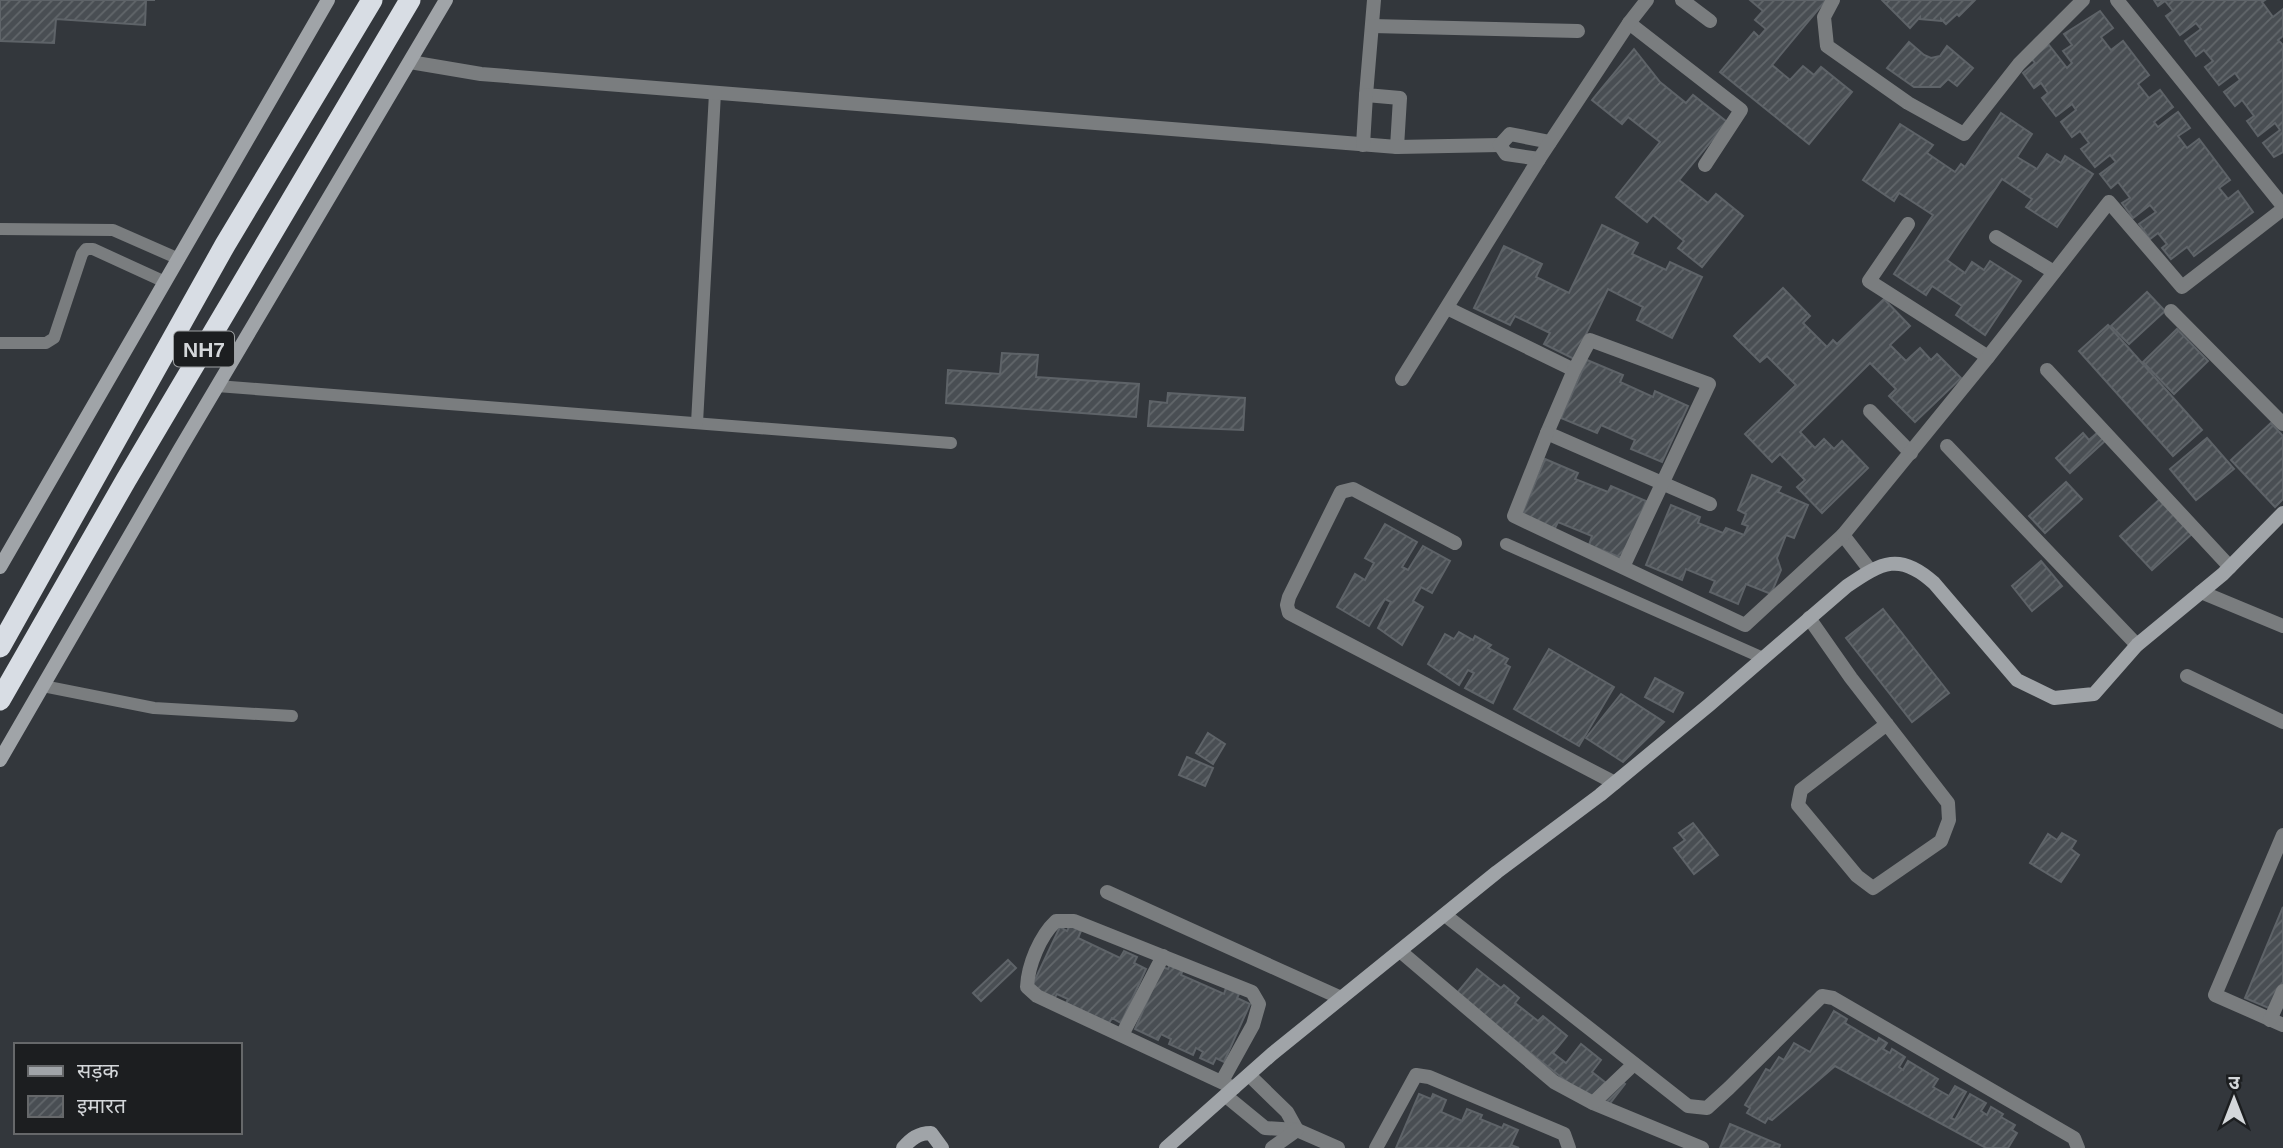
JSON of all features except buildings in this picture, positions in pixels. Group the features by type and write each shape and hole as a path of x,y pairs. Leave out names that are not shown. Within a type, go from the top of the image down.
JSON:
{"highway":[{"name":"NH7","path":"0,647 225,245 372,0"},
{"name":"NH7","path":"0,700 126,480 410,0"}],"street":[{"path":"0,567 328,0"},
{"path":"0,760 217,386 446,0"},
{"path":"1363,145 1374,0"},
{"path":"1402,379 1539,159 1647,0"},
{"path":"1682,0 1710,20"},
{"path":"1833,0 1825,17 1827,46 1908,103 1964,134 2019,64 2083,0"},
{"path":"1623,568 1709,384 1590,340 1574,370 1514,516 1623,568 1745,625 1843,535 1988,357 2109,202 2182,288 2283,208 2116,0"},
{"path":"1629,23 1741,110 1705,164"},
{"path":"1372,26 1578,31"},
{"path":"410,62 481,74 1397,148 1500,145 1510,134 1550,142"},
{"path":"1366,95 1400,98 1397,148"},
{"path":"1500,145 1506,153 1539,159"},
{"path":"1908,224 1869,281 1988,357"},
{"path":"1996,237 2054,272"},
{"path":"1447,307 1574,370"},
{"path":"2171,310 2283,424"},
{"path":"2047,370 2230,567"},
{"path":"1870,411 1911,453"},
{"path":"1547,433 1710,504"},
{"path":"1947,446 2137,645"},
{"path":"1455,543 1353,489 1348,489 1341,492 1289,597 1289,612 1615,783"},
{"path":"1166,1148 1227,1088 1249,1075 1399,951 1615,783 1847,586 1870,570 1882,564 1897,562 1922,572 2017,680 2054,698 2094,694 2137,645 2230,567 2283,513"},
{"path":"1843,535 1870,570"},
{"path":"2201,592 2283,626"},
{"path":"1810,618 1851,678 1887,724 1948,803 1949,820 1941,841 1873,888 1857,876 1798,805 1801,790 1887,724"},
{"path":"2187,676 2283,722"},
{"path":"2283,835 2215,995 2277,1022 2283,991"},
{"path":"1107,891 1341,998"},
{"path":"1445,915 1688,1106 1707,1108 1822,996 1833,998 2074,1138 2078,1148"},
{"path":"1227,1088 1253,1026 1259,1004 1252,992 1074,920 1056,920 1046,930 1028,973 1027,987 1037,996 1122,1034 1227,1088 1265,1128 1297,1130 1339,1148"},
{"path":"1399,951 1554,1082 1593,1103 1702,1148"},
{"path":"1122,1034 1163,956"},
{"path":"1593,1103 1634,1064"},
{"path":"1249,1075 1287,1112 1297,1130"},
{"path":"1376,1148 1416,1075 1429,1077 1564,1134 1569,1148"},
{"path":"1272,1148 1297,1130"},
{"path":"904,1148 917,1136 931,1133 942,1148"}],"lane":[{"path":"697,424 715,93"},
{"path":"0,229 113,230 179,259"},
{"path":"0,343 46,343 54,338 86,249 93,249 165,282"},
{"path":"217,386 951,443"},
{"path":"1506,544 1763,658"},
{"path":"43,686 153,708 292,716"}]}
